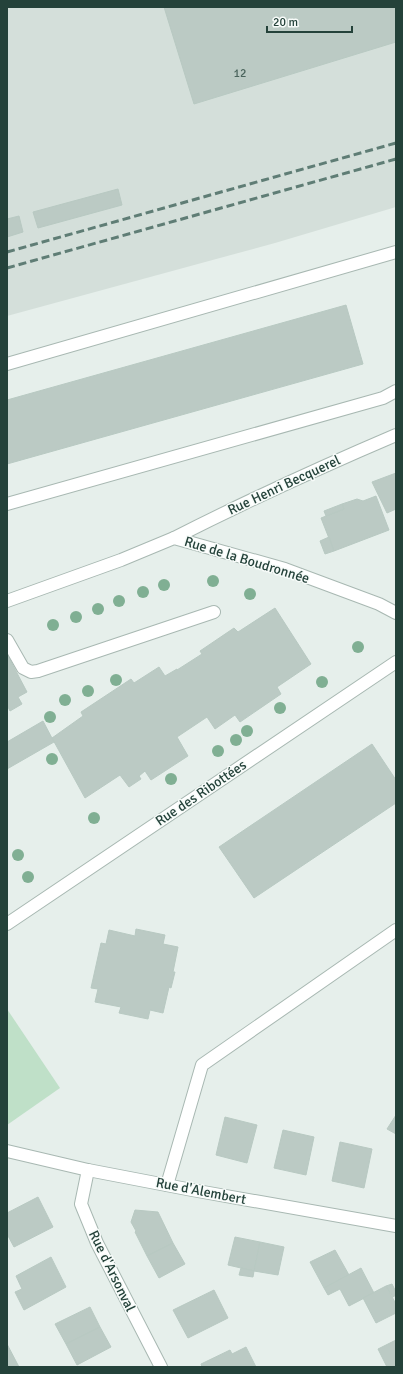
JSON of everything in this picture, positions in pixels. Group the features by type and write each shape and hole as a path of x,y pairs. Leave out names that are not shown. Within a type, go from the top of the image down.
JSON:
{"street":[{"path":"7,364 396,252"},
{"path":"7,504 383,398 396,391"},
{"name":"Rue Henri Becquerel","path":"174,538 248,501 330,463 396,435"},
{"name":"Rue de la Boudronnée","path":"7,601 122,560 174,538 285,569 379,604 396,613"},
{"path":"7,640 23,668 31,672 38,671 214,612"},
{"name":"Rue des Ribottées","path":"7,924 396,662"},
{"path":"167,1185 202,1065 396,930"},
{"name":"Rue d'Alembert","path":"7,1151 88,1170 396,1226"},
{"name":"Rue d'Arsonval","path":"88,1170 82,1204 97,1243 161,1367"}],"shaded area":[{"path":"7,7 396,7 396,207 275,243 7,316"}],"green space":[{"path":"7,1009 60,1088 7,1125"}],"building":[{"path":"164,7 396,7 396,42 194,104"},
{"path":"118,189 122,205 38,228 33,212"},
{"path":"19,216 23,232 7,237 7,219"},
{"path":"346,305 363,364 7,464 7,400"},
{"path":"396,473 396,509 387,513 372,482"},
{"path":"376,496 389,530 334,551 321,518 344,509 342,504 357,499 363,501"},
{"path":"342,504 344,509 326,516 324,511"},
{"path":"329,537 334,551 325,554 320,541"},
{"path":"275,608 311,664 277,687 281,694 240,722 235,715 215,729 207,717 177,737 188,756 151,780 145,771 139,776 141,779 129,787 120,775 85,798 52,738 83,716 81,712 131,679 134,683 159,667 165,676 202,654 200,651 234,628 238,632"},
{"path":"8,656 27,692 18,697 22,704 10,711 7,705"},
{"path":"43,721 54,742 7,769 7,742"},
{"path":"372,744 396,780 396,803 254,898 219,847"},
{"path":"136,929 165,935 163,944 178,947 173,972 175,972 171,988 169,987 163,1013 150,1010 148,1019 119,1013 121,1007 95,1002 98,989 91,988 101,943 106,944 109,930 135,936"},
{"path":"396,1115 396,1134 387,1129"},
{"path":"225,1117 257,1125 247,1163 216,1155"},
{"path":"283,1130 314,1137 306,1175 274,1168"},
{"path":"340,1142 372,1149 364,1188 332,1181"},
{"path":"38,1197 53,1227 14,1247 7,1234 7,1213"},
{"path":"135,1210 158,1212 173,1243 147,1256 131,1222"},
{"path":"235,1237 260,1242 254,1271 228,1265"},
{"path":"260,1242 284,1247 278,1275 254,1271"},
{"path":"173,1243 185,1264 159,1278 147,1256"},
{"path":"335,1250 349,1275 324,1288 310,1262"},
{"path":"51,1257 66,1287 24,1310 15,1292 22,1289 16,1276"},
{"path":"241,1268 254,1271 253,1277 239,1275"},
{"path":"361,1268 374,1293 349,1306 340,1289 328,1295 324,1288"},
{"path":"392,1284 396,1292 396,1295 393,1297 386,1286"},
{"path":"386,1286 396,1304 396,1313 376,1323 363,1298"},
{"path":"214,1290 228,1318 188,1338 173,1310"},
{"path":"90,1307 100,1327 66,1344 55,1324"},
{"path":"100,1327 111,1347 77,1365 66,1344"},
{"path":"396,1340 396,1367 387,1367 378,1349"},
{"path":"7,1344 19,1367 7,1367"},
{"path":"246,1347 256,1367 202,1367 201,1364 230,1350 232,1354"}],"railway":[{"path":"7,252 396,143"},
{"path":"7,268 396,159"}]}
